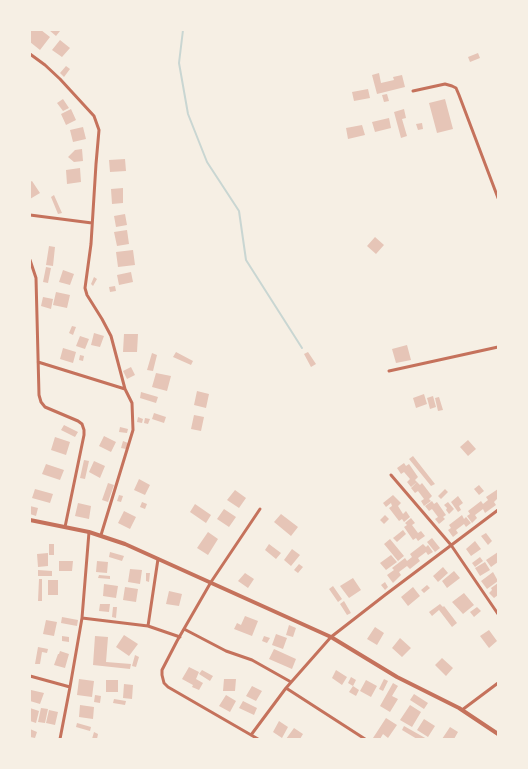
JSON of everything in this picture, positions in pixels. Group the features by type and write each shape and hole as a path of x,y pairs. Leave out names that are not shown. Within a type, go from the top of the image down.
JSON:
{"street":[{"path":"30,54 60,79 94,116 99,130 90,260 86,288 87,295 111,336 125,389 132,402 133,430 101,536"},
{"path":"413,91 444,84 456,88 498,198"},
{"path":"30,215 92,223"},
{"path":"30,260 36,278 39,395 41,402 45,406 78,421 82,424 84,430 65,528"},
{"path":"389,371 498,347"},
{"path":"38,362 125,389"},
{"path":"391,475 451,545 498,614"},
{"path":"258,739 168,687 164,683 162,670 211,582 260,508"},
{"path":"251,735 286,688 331,637 498,510"},
{"path":"30,520 89,532 125,544 211,582 331,637 397,677 462,710 498,734"},
{"path":"60,739 82,618 89,532"},
{"path":"148,626 158,559"},
{"path":"82,618 148,626 180,637"},
{"path":"184,629 226,651 252,660 291,682"},
{"path":"30,676 70,687"},
{"path":"462,710 498,683"},
{"path":"286,688 365,739"}],"building":[{"path":"30,30 41,30 50,37 40,50 30,42"},
{"path":"49,30 58,30 60,31 56,36"},
{"path":"60,40 70,48 62,57 52,50"},
{"path":"478,53 480,58 470,62 468,57"},
{"path":"66,66 70,69 64,77 60,73"},
{"path":"379,73 381,83 394,80 393,77 402,75 405,87 377,94 372,75"},
{"path":"368,89 370,98 354,101 352,92"},
{"path":"387,94 389,101 384,102 382,95"},
{"path":"63,99 69,108 63,111 57,103"},
{"path":"445,99 453,129 437,133 429,103"},
{"path":"71,109 76,120 66,125 61,114"},
{"path":"404,109 406,118 402,119 407,136 401,138 394,112"},
{"path":"389,118 391,128 375,132 372,122"},
{"path":"422,123 423,129 418,130 416,124"},
{"path":"362,125 365,135 348,139 346,128"},
{"path":"83,127 86,139 73,142 70,130"},
{"path":"82,149 83,161 74,162 68,157 75,150"},
{"path":"125,159 126,171 110,172 109,160"},
{"path":"80,168 81,182 67,184 66,170"},
{"path":"32,181 40,193 30,199 30,182"},
{"path":"123,188 123,203 112,204 111,189"},
{"path":"54,195 62,213 58,214 51,197"},
{"path":"125,214 127,225 116,227 114,216"},
{"path":"127,230 129,244 117,246 114,232"},
{"path":"375,237 384,245 376,254 367,246"},
{"path":"49,246 55,247 53,266 46,265"},
{"path":"133,250 135,265 118,267 116,252"},
{"path":"46,267 51,268 48,283 43,282"},
{"path":"63,270 74,274 70,285 59,282"},
{"path":"131,272 133,282 119,285 117,275"},
{"path":"94,277 97,279 93,286 91,284"},
{"path":"115,286 116,291 110,292 109,287"},
{"path":"56,292 70,295 67,308 53,305"},
{"path":"43,297 53,299 51,309 41,306"},
{"path":"72,326 76,327 73,335 69,333"},
{"path":"94,333 104,336 100,347 91,345"},
{"path":"124,334 138,334 137,352 123,352"},
{"path":"80,336 89,339 85,349 76,346"},
{"path":"407,345 411,360 396,363 392,349"},
{"path":"63,348 76,352 73,363 60,359"},
{"path":"176,352 193,361 191,365 173,357"},
{"path":"308,352 316,364 311,367 304,354"},
{"path":"152,353 157,355 153,371 147,370"},
{"path":"80,355 84,356 83,361 79,360"},
{"path":"131,367 135,375 127,379 123,371"},
{"path":"156,373 171,376 167,391 152,387"},
{"path":"197,391 209,394 206,408 194,405"},
{"path":"141,392 158,397 156,403 140,398"},
{"path":"424,394 427,404 416,408 413,398"},
{"path":"433,396 436,407 430,409 427,398"},
{"path":"439,397 443,410 438,411 435,398"},
{"path":"154,413 166,417 164,423 152,419"},
{"path":"194,415 204,417 201,431 191,429"},
{"path":"138,417 143,419 142,423 137,422"},
{"path":"145,418 150,419 148,424 144,423"},
{"path":"64,425 78,432 75,437 61,430"},
{"path":"120,427 128,429 127,433 119,432"},
{"path":"104,436 116,442 111,452 99,446"},
{"path":"55,437 70,442 66,455 51,450"},
{"path":"468,440 476,449 468,456 460,447"},
{"path":"123,441 128,443 126,449 121,448"},
{"path":"413,456 435,484 431,486 409,459"},
{"path":"84,460 89,461 85,479 80,478"},
{"path":"94,461 105,466 100,478 89,472"},
{"path":"404,463 406,466 409,464 418,477 415,480 417,482 411,487 407,482 410,479 404,472 401,474 397,468"},
{"path":"46,464 64,470 60,480 42,474"},
{"path":"139,479 150,485 145,495 134,490"},
{"path":"417,482 420,485 422,483 432,496 429,499 431,501 424,506 421,501 424,499 418,491 415,493 411,488"},
{"path":"108,483 114,485 108,502 102,500"},
{"path":"479,485 484,491 479,495 474,489"},
{"path":"35,489 53,494 50,503 32,498"},
{"path":"445,489 448,492 441,499 438,496"},
{"path":"498,489 498,498 494,502 496,505 485,513 483,509 475,515 477,518 472,523 467,516 470,514 468,511 481,501 483,504 488,500 486,497"},
{"path":"235,490 246,498 239,508 227,500"},
{"path":"119,495 123,496 121,502 117,501"},
{"path":"393,495 401,503 398,506 403,514 406,511 410,517 404,522 402,519 399,521 389,508 392,506 391,503 386,507 383,503"},
{"path":"458,496 463,503 459,506 461,510 458,512 451,502"},
{"path":"432,501 434,504 437,502 446,515 443,517 445,519 439,524 435,519 438,517 432,509 429,511 425,506"},
{"path":"142,502 147,504 145,509 140,507"},
{"path":"448,502 454,509 449,514 444,505"},
{"path":"78,503 91,506 89,519 75,516"},
{"path":"195,504 211,515 206,523 190,512"},
{"path":"30,506 38,508 36,516 30,514"},
{"path":"224,509 236,517 229,527 217,519"},
{"path":"124,511 136,517 130,529 118,523"},
{"path":"281,514 298,527 291,536 274,522"},
{"path":"385,515 389,519 384,524 380,520"},
{"path":"462,515 464,519 466,517 471,523 466,527 464,524 456,530 458,533 453,537 448,530 451,528 449,525"},
{"path":"411,518 415,523 412,525 418,533 421,531 425,536 418,541 416,538 413,540 404,527 407,525 405,523"},
{"path":"403,530 406,534 397,542 393,538"},
{"path":"208,532 218,539 208,555 197,548"},
{"path":"486,533 492,541 488,545 481,536"},
{"path":"432,538 440,548 435,552 427,542"},
{"path":"390,539 404,556 398,561 384,544"},
{"path":"475,541 481,549 471,556 466,549"},
{"path":"49,544 54,544 54,555 49,555"},
{"path":"269,544 281,553 276,559 265,550"},
{"path":"423,544 426,547 428,545 433,552 428,555 426,552 418,558 420,561 410,569 407,566 399,572 401,575 393,583 387,575 394,570 392,568 405,558 407,561 412,557 410,554"},
{"path":"292,549 300,555 291,566 284,560"},
{"path":"110,552 124,556 122,561 109,557"},
{"path":"498,552 498,562 491,567 486,560"},
{"path":"48,553 48,566 38,567 37,554"},
{"path":"391,555 397,562 386,570 380,563"},
{"path":"480,557 483,561 475,567 472,563"},
{"path":"59,561 73,561 72,571 59,571"},
{"path":"97,561 108,562 107,573 96,572"},
{"path":"485,562 490,570 480,576 475,568"},
{"path":"299,564 303,567 298,573 294,570"},
{"path":"443,567 448,573 438,582 433,576"},
{"path":"130,569 142,570 140,584 128,582"},
{"path":"38,570 52,571 52,576 38,576"},
{"path":"454,571 460,578 447,588 442,581"},
{"path":"493,572 498,581 487,589 481,581"},
{"path":"146,573 150,573 149,582 146,581"},
{"path":"245,573 254,579 248,588 238,581"},
{"path":"99,575 110,576 110,579 98,578"},
{"path":"353,578 361,590 349,598 340,586"},
{"path":"39,579 42,579 42,601 38,601"},
{"path":"48,580 58,580 58,595 48,595"},
{"path":"385,582 388,587 385,590 381,585"},
{"path":"498,583 498,595 494,598 489,593 492,590 491,588"},
{"path":"104,584 118,586 116,598 103,596"},
{"path":"427,585 430,588 424,593 421,590"},
{"path":"333,586 342,599 338,602 329,589"},
{"path":"125,587 138,589 136,602 123,600"},
{"path":"413,587 420,596 408,606 401,597"},
{"path":"169,591 182,594 179,606 166,604"},
{"path":"464,593 474,605 463,614 452,602"},
{"path":"344,601 351,613 347,615 340,604"},
{"path":"100,604 110,604 109,612 99,611"},
{"path":"440,604 444,606 457,623 452,627 439,610 432,616 429,612"},
{"path":"113,607 117,607 116,618 112,617"},
{"path":"477,607 481,611 474,617 470,612"},
{"path":"245,616 258,621 252,636 234,629 237,623 241,625"},
{"path":"62,617 78,620 77,626 61,623"},
{"path":"46,620 57,622 54,636 43,634"},
{"path":"289,625 296,628 293,637 286,635"},
{"path":"375,627 384,633 377,645 367,639"},
{"path":"489,630 497,641 489,648 480,636"},
{"path":"276,634 287,638 283,649 272,645"},
{"path":"124,635 138,644 129,656 116,647"},
{"path":"62,636 69,637 69,642 62,641"},
{"path":"95,636 108,637 106,662 131,664 130,669 93,665"},
{"path":"264,636 270,638 267,643 262,641"},
{"path":"400,638 411,648 402,657 392,648"},
{"path":"38,647 48,649 47,653 42,652 40,664 35,664"},
{"path":"274,649 296,659 292,669 269,659"},
{"path":"60,651 69,654 65,668 54,665"},
{"path":"135,655 139,657 136,667 132,666"},
{"path":"442,658 453,668 446,676 435,665"},
{"path":"189,667 199,672 196,679 203,683 199,690 182,679"},
{"path":"202,670 213,676 210,681 199,674"},
{"path":"336,670 347,677 342,685 332,678"},
{"path":"351,677 356,680 353,686 348,683"},
{"path":"79,679 94,681 92,697 77,695"},
{"path":"224,679 236,679 235,691 223,691"},
{"path":"384,679 388,681 383,691 379,689"},
{"path":"106,680 118,680 118,692 106,692"},
{"path":"366,680 377,686 371,697 360,691"},
{"path":"393,683 398,686 392,696 398,699 390,712 380,706"},
{"path":"124,684 133,685 132,699 123,698"},
{"path":"252,686 262,691 256,701 246,696"},
{"path":"353,686 359,690 356,696 349,692"},
{"path":"31,690 44,693 40,704 30,701"},
{"path":"414,694 428,703 424,709 410,700"},
{"path":"95,695 101,696 100,703 94,702"},
{"path":"226,695 236,701 230,712 219,706"},
{"path":"114,699 126,701 125,705 113,703"},
{"path":"243,701 257,708 254,715 239,708"},
{"path":"80,705 94,707 93,719 79,717"},
{"path":"410,705 421,712 412,727 400,720"},
{"path":"30,708 39,711 36,723 30,721"},
{"path":"41,708 48,709 45,723 38,722"},
{"path":"49,710 58,712 55,725 46,723"},
{"path":"386,718 397,725 388,738 383,734 380,739 374,739 373,738"},
{"path":"424,719 435,726 428,737 417,730"},
{"path":"279,721 288,727 282,738 273,732"},
{"path":"77,723 91,727 90,731 76,727"},
{"path":"404,726 427,739 417,739 402,730"},
{"path":"450,727 458,732 454,739 442,739"},
{"path":"294,728 303,734 300,739 286,739"},
{"path":"30,729 37,732 35,738 30,737"},
{"path":"94,732 98,734 97,739 92,739"}],"waterway":[{"path":"183,30 179,63 188,114 207,162 239,211 246,260 302,348"}]}
